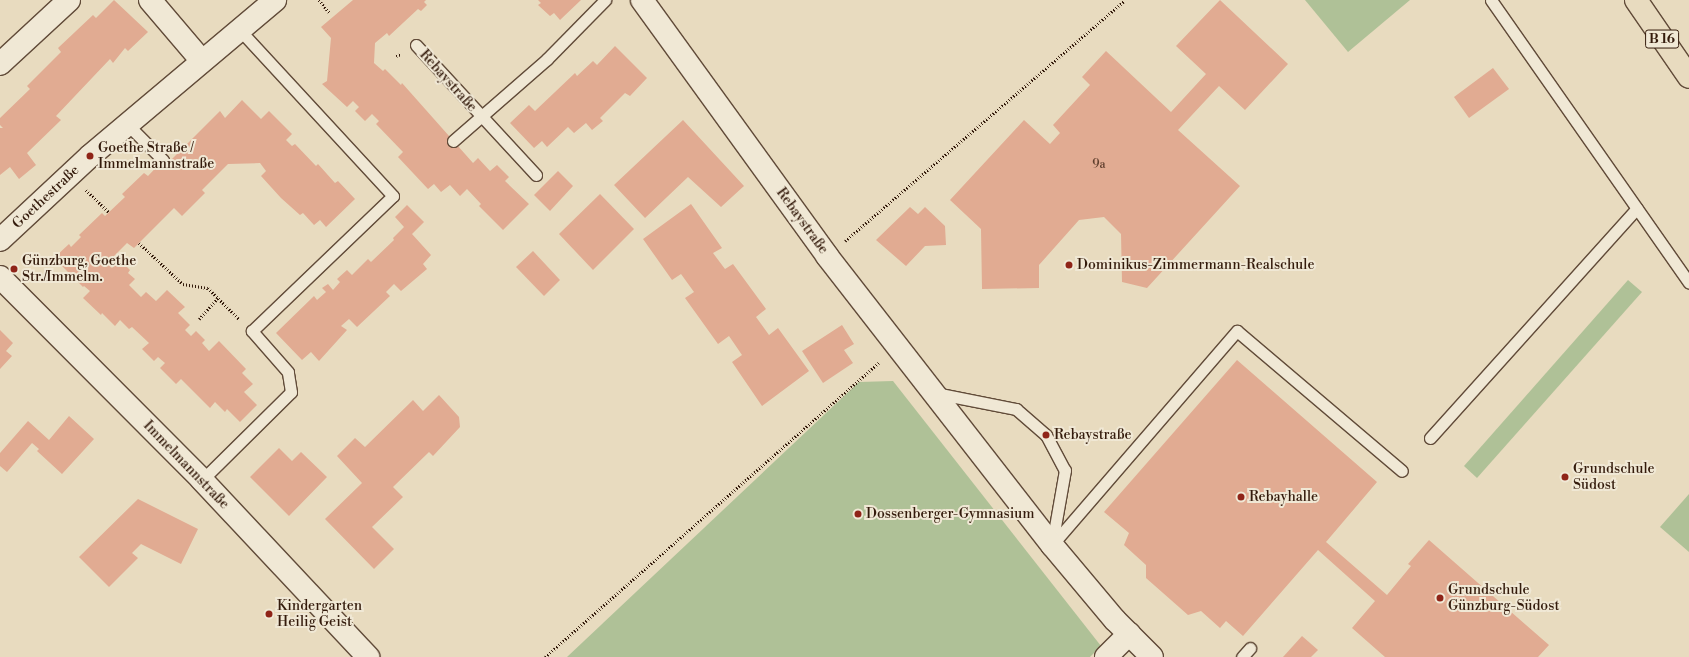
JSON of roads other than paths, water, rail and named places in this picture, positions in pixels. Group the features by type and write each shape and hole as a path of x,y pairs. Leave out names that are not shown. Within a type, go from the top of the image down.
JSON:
{"main road":[{"name":"B 16","path":"1636,0 1689,77"}],"street":[{"path":"0,64 69,0"},
{"path":"150,0 202,61"},
{"name":"Goethestraße","path":"0,240 70,174 127,124 275,0"},
{"name":"Rebaystraße","path":"642,0 827,256 1052,544 1129,634 1152,657"},
{"name":"Immelmannstraße","path":"0,277 202,480 368,657"},
{"path":"1106,657 1129,634"}],"lane":[{"name":"Rebaystraße","path":"481,117 547,59 605,0"},
{"path":"1492,0 1689,283"},
{"path":"202,480 291,392 288,372 252,332 393,196 239,29"},
{"name":"Rebaystraße","path":"416,46 536,175"},
{"path":"453,141 481,117"},
{"path":"127,124 164,160"},
{"path":"1430,438 1637,208"},
{"path":"1052,544 1237,331 1402,471"},
{"path":"934,393 1016,409 1046,435 1065,470 1052,544"},
{"path":"1242,657 1250,648"}],"place":[{"name":"Goethe Straße / Immelmannstraße","path":"90,156"},
{"name":"Dominikus-Zimmermann-Realschule","path":"1069,265"},
{"name":"Günzburg, Goethe Str./Immelm.","path":"14,269"},
{"name":"Rebaystraße","path":"1046,435"},
{"name":"Grundschule Südost","path":"1565,477"},
{"name":"Rebayhalle","path":"1241,497"},
{"name":"Dossenberger-Gymnasium","path":"858,514"},
{"name":"Grundschule Günzburg-Südost","path":"1440,598"},
{"name":"Kindergarten Heilig Geist","path":"269,614"}]}
